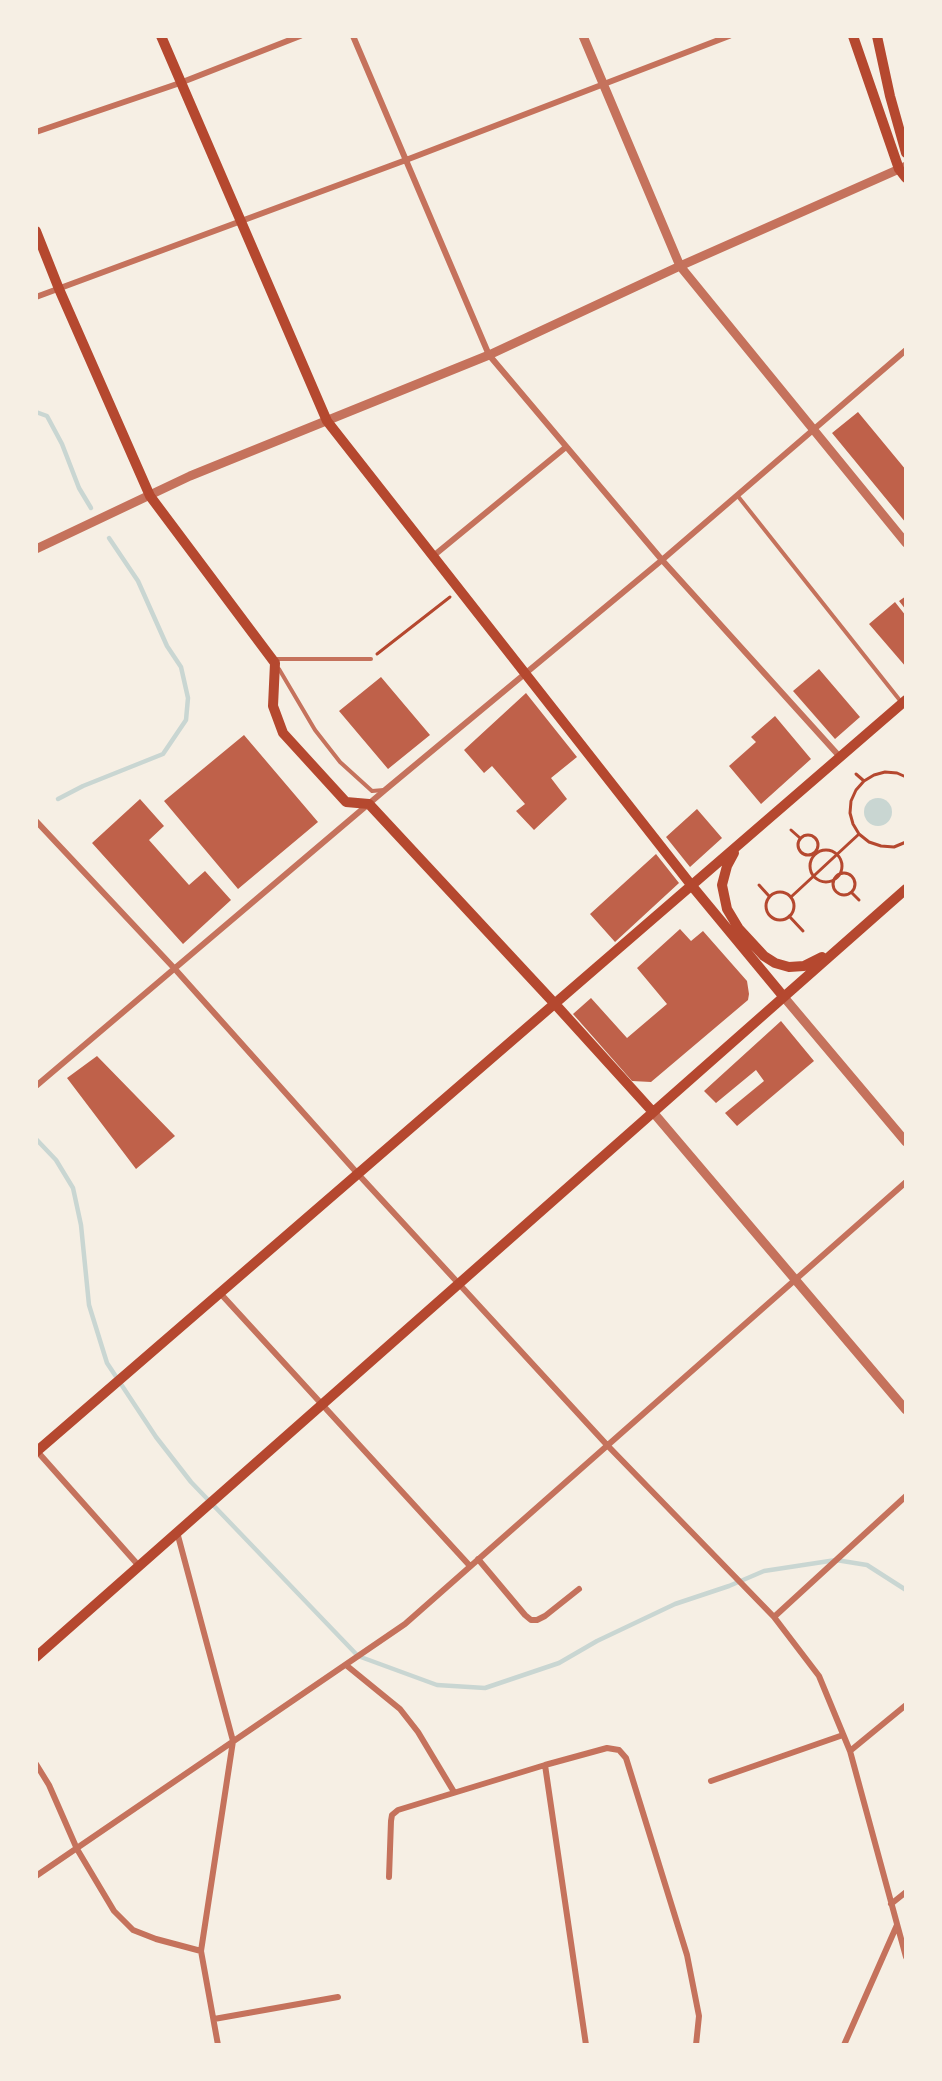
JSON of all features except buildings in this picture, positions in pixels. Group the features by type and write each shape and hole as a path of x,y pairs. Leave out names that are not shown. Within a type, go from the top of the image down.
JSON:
{"main road":[{"path":"160,36 327,420 524,674 783,996"},
{"path":"853,36 904,171"},
{"path":"877,36 890,96 906,153"},
{"path":"36,231 150,496 274,661 273,706 283,733 345,802 369,804 652,1111"},
{"path":"36,1451 904,702"},
{"path":"739,845 727,866 722,885 727,909 738,929 764,956 775,963 789,967 804,966 835,951"},
{"path":"36,1657 906,889"}],"street":[{"path":"36,132 180,83 300,36"},
{"path":"353,36 489,355 662,560 840,757"},
{"path":"583,36 680,266 906,542"},
{"path":"36,297 406,160 729,36"},
{"path":"36,549 190,476 489,355 680,266 904,171"},
{"path":"36,1086 662,560 906,350"},
{"path":"432,557 566,447"},
{"path":"36,821 174,968 358,1174 607,1445 774,1617 819,1676 850,1751 906,1957"},
{"path":"783,996 906,1142"},
{"path":"652,1111 906,1410"},
{"path":"36,1876 405,1624 906,1182"},
{"path":"220,1293 470,1566"},
{"path":"36,1451 139,1566"},
{"path":"774,1617 906,1496"},
{"path":"177,1532 233,1741 201,1951 218,2045"},
{"path":"478,1559 531,1620 545,1616 579,1589"},
{"path":"346,1665 400,1709 418,1732 454,1792"},
{"path":"850,1751 906,1705"},
{"path":"711,1781 843,1735"},
{"path":"389,1876 392,1815 398,1810 545,1764 607,1748 619,1750 627,1758 687,1955 699,2016 696,2045"},
{"path":"36,1764 49,1785 77,1849 114,1911 133,1930 156,1940 201,1951"},
{"path":"545,1764 586,2045"},
{"path":"891,1904 906,1892"},
{"path":"844,2045 897,1924"},
{"path":"214,2019 338,1997"}],"lane":[{"path":"737,495 904,702"},
{"path":"371,659 274,661 315,730 340,762 372,791 386,790"}],"path":[{"path":"371,659 458,590"},
{"path":"906,777 897,773 885,772 864,781 856,790 851,801 850,813 859,834 869,842 881,846 894,846 906,842"},
{"path":"856,774 864,781"},
{"path":"791,830 800,838"},
{"path":"800,838 799,848 802,853 809,855 815,853 827,849 837,854 842,863 839,875 834,884 836,890 841,895 851,892 855,887 852,877 846,874 839,875 827,882 813,876 809,866 815,853 819,843 809,834 800,838"},
{"path":"790,897 859,834"},
{"path":"759,885 770,896"},
{"path":"778,892 790,897 794,904 789,916 779,920 769,915 765,906 770,896 778,892"},
{"path":"851,892 859,900"},
{"path":"789,916 803,931"}],"shaded area":[{"path":"878,798 888,802 892,812 888,822 878,826 868,822 864,812 868,802"}],"waterway":[{"path":"36,412 47,416 62,444 79,488 91,508"},
{"path":"58,799 83,786 163,754 186,720 188,698 181,667 167,646 138,581 109,538"},
{"path":"36,1139 56,1160 73,1188 81,1225 89,1305 107,1363 156,1437 191,1482 358,1656 437,1685 485,1688 559,1663 597,1641 675,1604 729,1586 764,1571 836,1560 867,1565 906,1590"}]}
